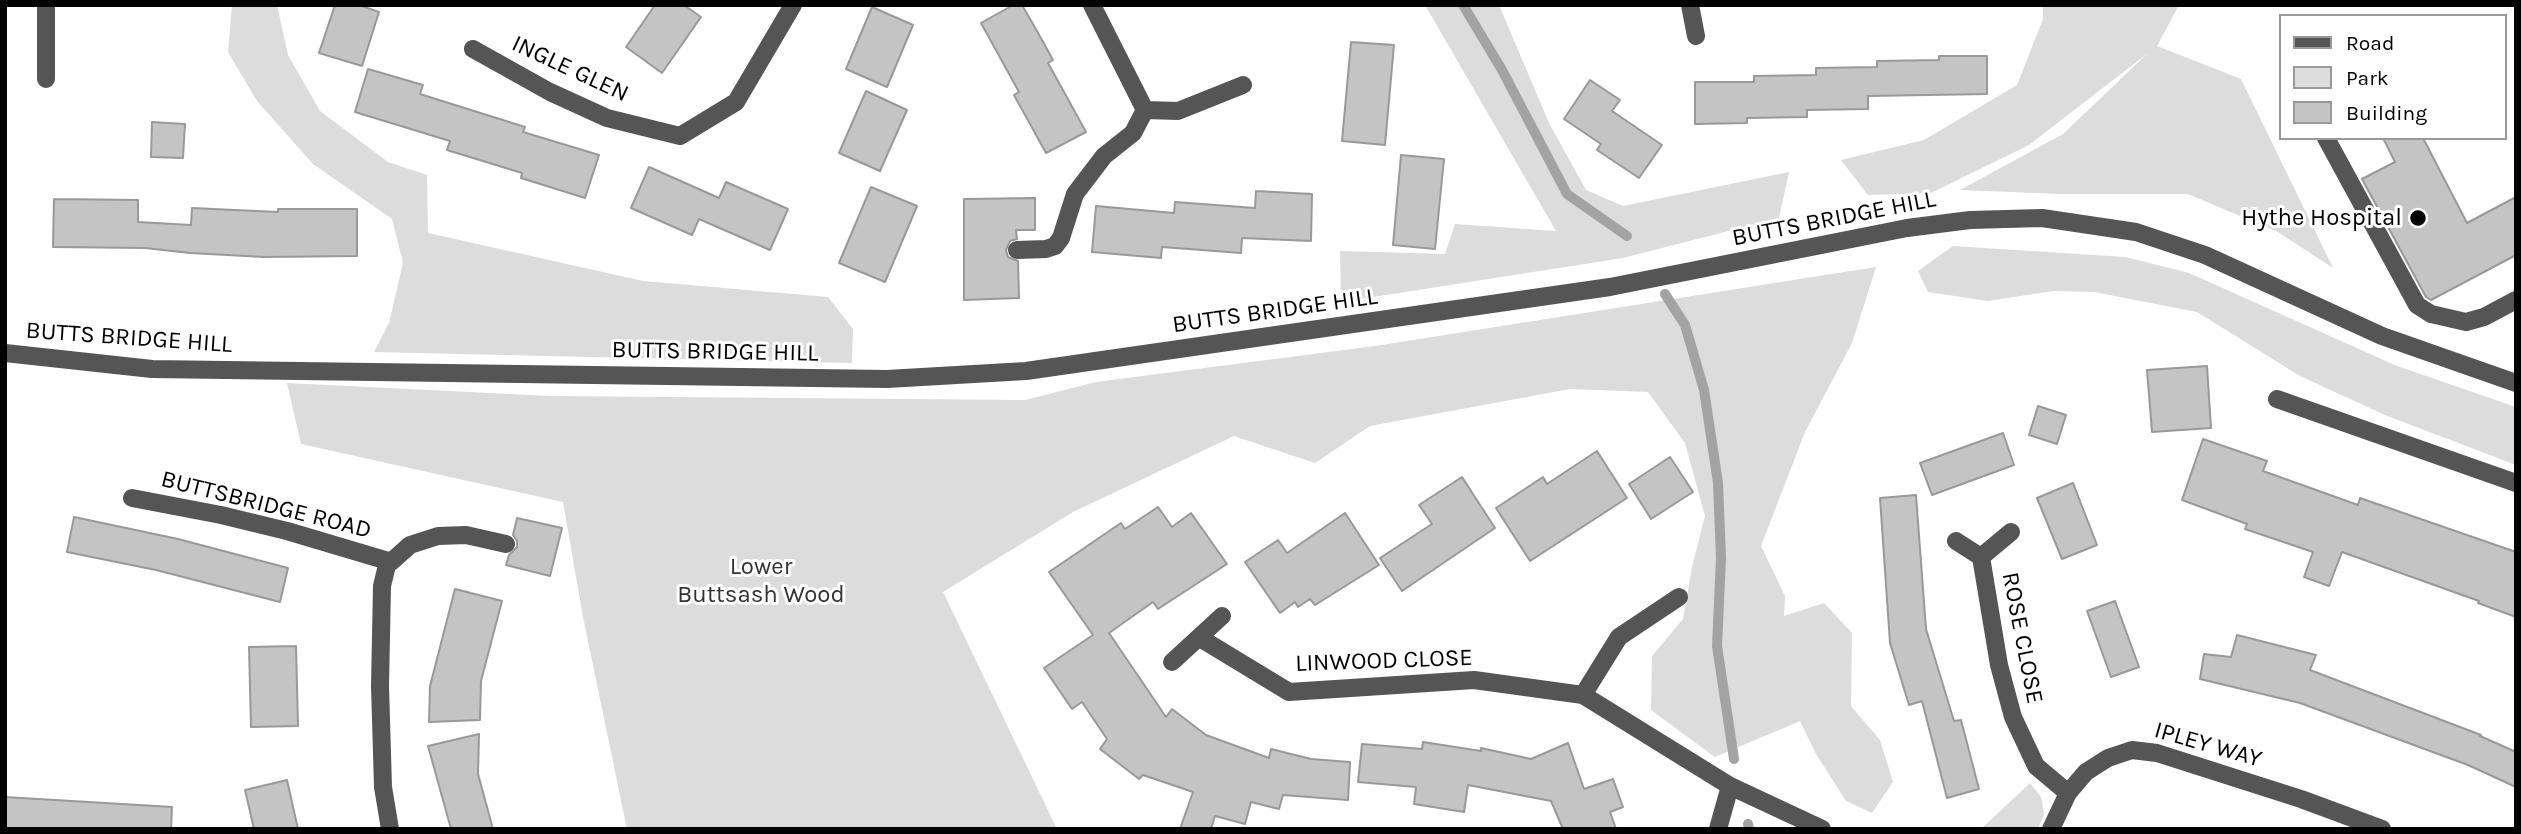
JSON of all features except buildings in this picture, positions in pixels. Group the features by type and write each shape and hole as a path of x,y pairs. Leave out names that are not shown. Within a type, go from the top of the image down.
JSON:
{"street":[{"path":"46,5 46,79"},
{"name":"INGLE GLEN","path":"473,49 550,92 607,118 680,136 736,102 793,5"},
{"path":"1092,5 1145,110"},
{"path":"1690,5 1696,36"},
{"path":"1145,110 1178,111 1243,85"},
{"path":"1017,250 1055,246 1061,238 1075,194 1104,156 1133,133 1145,110"},
{"path":"2327,140 2417,305 2431,314 2466,321 2484,317 2516,300"},
{"name":"BUTTS BRIDGE HILL","path":"5,353 152,369 887,379 1026,371 1610,287 1907,228 1970,220 2042,218 2136,232 2204,254 2382,336 2516,383"},
{"path":"2277,399 2516,483"},
{"name":"BUTTSBRIDGE ROAD","path":"132,498 287,531 391,562 410,545 438,536 466,535 506,544"},
{"name":"ROSE CLOSE","path":"1981,557 2011,532"},
{"name":"ROSE CLOSE","path":"1956,541 1981,557 1999,665 2012,717 2036,766 2068,793"},
{"name":"BUTTSBRIDGE ROAD","path":"388,561 382,586 380,686 383,787 390,829"},
{"path":"1583,695 1619,637 1679,597"},
{"path":"1172,662 1222,616"},
{"name":"LINWOOD CLOSE","path":"1199,638 1289,692 1474,680 1583,695 1730,786 1822,829"},
{"name":"IPLEY WAY","path":"2052,829 2068,793 2086,772 2108,758 2132,750 2157,753 2288,794 2382,829"},
{"path":"1718,829 1730,786"}],"green space":[{"path":"232,5 277,5 288,55 320,111 388,162 427,175 428,233 643,281 828,297 853,329 852,363 374,352 389,323 403,263 392,219 313,164 257,101 228,52"},
{"path":"1425,5 1499,5 1549,123 1586,190 1623,206 1789,172 1779,218 1623,258 1341,302 1340,251 1445,254 1455,224 1556,231"},
{"path":"2043,5 2179,5 2157,46 2241,79 2333,268 2278,232 2188,194 2061,194 1960,190 2063,134 2148,53 2029,145 1931,193 1868,195 1841,160 1924,140 2017,85 2043,19"},
{"path":"1953,246 2125,257 2189,273 2397,366 2516,407 2516,465 2385,415 2300,376 2197,312 2094,292 2053,291 1988,301 1928,292 1918,271"},
{"name":"Lower Buttsash Wood","path":"1876,267 1852,343 1805,432 1761,546 1785,596 1784,616 1824,603 1852,633 1851,706 1880,740 1893,782 1872,813 1846,801 1816,754 1800,721 1715,757 1651,710 1652,656 1683,619 1705,516 1685,443 1648,392 1570,389 1370,426 1315,463 1234,436 1073,512 943,592 1057,829 627,829 583,617 563,502 301,444 287,383 550,396 1025,400 1096,382 1375,346"},
{"path":"2030,783 2041,797 2044,814 2038,829 1981,829"}],"waterway":[{"path":"1463,5 1502,70 1567,194 1627,236"},
{"path":"1665,294 1685,325 1704,390 1718,483 1721,558 1717,646 1734,759"},
{"path":"1748,824 1749,829"}],"place":[{"name":"Hythe Hospital","path":"2418,218"}]}
